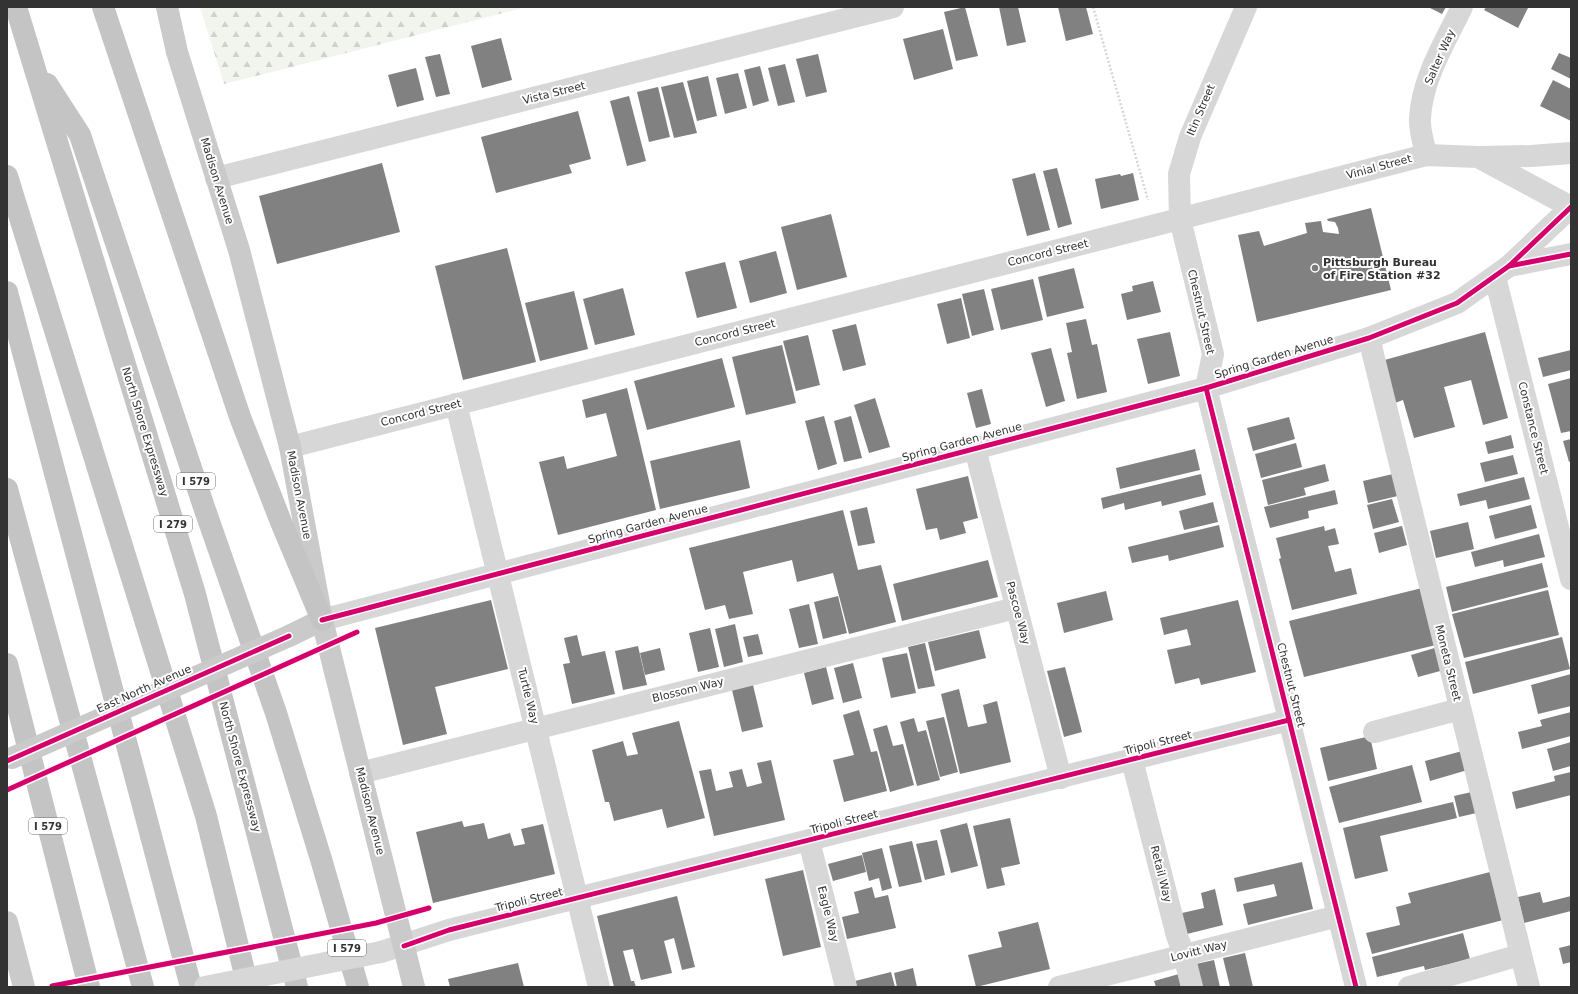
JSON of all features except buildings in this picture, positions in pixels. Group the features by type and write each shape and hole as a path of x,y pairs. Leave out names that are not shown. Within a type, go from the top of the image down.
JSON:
{"highway":[{"name":"I 279","path":"16,7 34,64"},
{"path":"103,7 240,417 281,522 322,620"},
{"name":"North Shore Expressway","path":"34,64 139,415 195,594 297,987"},
{"name":"I 579","path":"34,64 80,135 205,510 276,713 321,859 358,987"},
{"path":"7,176 206,816 248,987"},
{"path":"7,292 191,987"},
{"path":"7,489 143,987"},
{"name":"I 579","path":"7,664 89,987"}],"main road":[{"path":"153,7 177,52"},
{"name":"Madison Avenue","path":"167,7 177,52 238,250 290,447 322,620 414,987"},
{"name":"East North Avenue","path":"9,759 289,636 322,620"},
{"path":"7,922 24,987"}],"street":[{"name":"Vista Street","path":"216,178 893,7"},
{"name":"Itin Street","path":"1180,219 1179,174 1190,136 1246,7"},
{"name":"Salter Way","path":"1426,155 1420,120 1422,99 1429,76 1462,7"},
{"path":"1478,157 1531,156 1571,153"},
{"name":"Vinial Street","path":"1180,219 1426,155 1478,157 1571,207"},
{"name":"Spring Garden Avenue","path":"322,620 1206,388 1369,338 1457,302 1502,272 1571,207"},
{"name":"Chestnut Street","path":"1180,219 1213,354 1206,388 1356,987"},
{"name":"Concord Street","path":"290,447 1180,219"},
{"path":"1502,272 1571,254"},
{"name":"Constance Street","path":"1502,272 1571,578"},
{"name":"Moneta Street","path":"1369,338 1529,987"},
{"name":"Turtle Way","path":"456,404 599,987"},
{"name":"Pascoe Way","path":"975,448 1061,778"},
{"name":"Blossom Way","path":"360,773 1016,608"},
{"path":"1374,732 1460,708"},
{"name":"Tripoli Street","path":"205,987 381,952 404,946 450,930 1289,720"},
{"name":"Retail Way","path":"1132,760 1177,936 1184,955 1192,987"},
{"name":"Eagle Way","path":"809,841 846,987"},
{"name":"Lovitt Way","path":"1059,987 1338,916"},
{"path":"1409,987 1520,955"}],"path":[{"path":"1093,7 1148,200"}],"green space":[{"path":"200,7 527,7 224,84"}],"cycle path":[{"path":"322,620 1206,388 1369,338 1457,303 1509,266 1571,207"},
{"path":"1509,266 1571,254"},
{"path":"1206,388 1356,987"},
{"path":"7,790 357,632"},
{"path":"7,761 289,636"},
{"path":"404,946 449,930 1289,720"},
{"path":"52,986 376,923 429,908"}],"place":[{"name":"Pittsburgh Bureau of Fire Station #32","path":"1315,268"}]}
